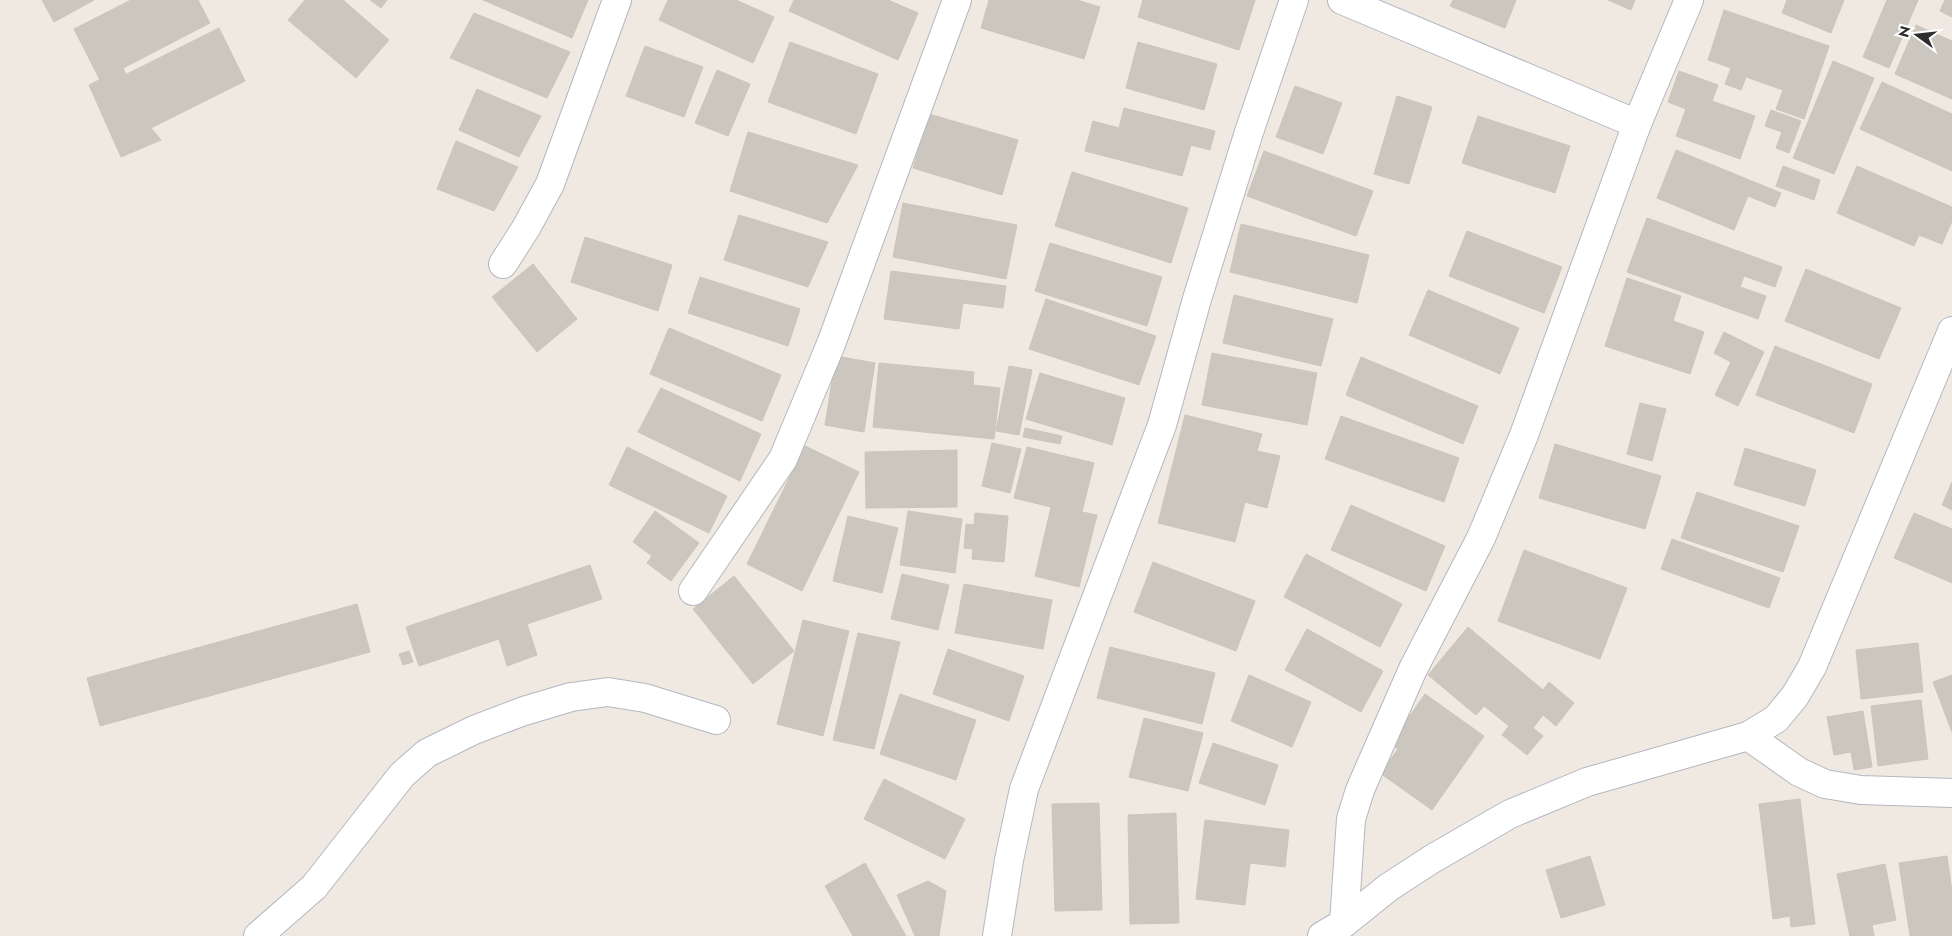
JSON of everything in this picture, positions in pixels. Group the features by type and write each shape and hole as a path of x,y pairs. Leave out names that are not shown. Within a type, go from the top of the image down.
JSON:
{"street":[{"path":"503,264 526,228 550,184 617,0"},
{"path":"693,591 783,459 831,344 957,0"},
{"path":"998,936 1009,860 1024,789 1162,425 1197,299 1249,132 1294,0"},
{"path":"1342,0 1637,124"},
{"path":"1333,930 1351,820 1360,790 1413,669 1481,538 1517,453 1637,124 1689,0"},
{"path":"1333,930 1389,887 1432,859 1510,814 1587,782 1748,736 1776,719 1794,696 1812,666 1952,331"},
{"path":"258,936 314,887 402,775 427,753 474,730 524,711 571,697 608,692 646,698 716,720"},
{"path":"1748,736 1798,772 1825,784 1861,790 1952,793"}],"building":[{"path":"42,0 94,0 54,22"},
{"path":"131,0 198,0 210,23 100,80 74,29"},
{"path":"305,0 343,0 389,40 356,78 288,20"},
{"path":"370,0 387,0 381,8"},
{"path":"483,0 588,0 572,38"},
{"path":"668,0 736,0 774,17 753,63 659,20"},
{"path":"794,0 888,0 918,13 898,60 789,11"},
{"path":"989,0 1077,0 1100,7 1084,59 981,28"},
{"path":"1143,0 1255,0 1239,50 1138,17"},
{"path":"1453,0 1516,0 1505,28 1450,6"},
{"path":"1608,0 1635,0 1631,10"},
{"path":"1787,0 1844,0 1831,33 1782,13"},
{"path":"1887,0 1918,0 1889,68 1863,57"},
{"path":"1945,0 1952,0 1952,17 1940,11"},
{"path":"1724,10 1829,46 1804,119 1776,109 1783,90 1746,77 1741,90 1725,84 1731,68 1708,60"},
{"path":"474,13 570,52 547,98 450,58"},
{"path":"1916,25 1952,41 1952,99 1895,74"},
{"path":"219,28 245,81 151,128 125,75"},
{"path":"790,42 878,74 856,134 768,102"},
{"path":"1138,42 1217,64 1204,110 1126,88"},
{"path":"645,46 703,67 684,117 626,96"},
{"path":"1833,61 1874,78 1834,174 1793,158"},
{"path":"123,68 151,128 161,140 121,157 89,85"},
{"path":"717,70 750,84 728,136 695,123"},
{"path":"1679,71 1718,85 1712,101 1755,116 1740,159 1676,136 1686,109 1668,102"},
{"path":"1882,82 1952,114 1952,171 1860,129"},
{"path":"1295,86 1342,103 1323,154 1276,137"},
{"path":"477,89 541,116 519,157 459,130"},
{"path":"1397,96 1432,107 1409,184 1374,174"},
{"path":"1124,108 1215,131 1210,150 1191,145 1182,176 1085,151 1093,121 1119,128"},
{"path":"1771,110 1801,121 1789,153 1776,148 1782,132 1765,126"},
{"path":"929,114 1018,140 1002,195 913,168"},
{"path":"1478,116 1570,146 1555,193 1462,163"},
{"path":"748,132 858,165 827,223 730,191"},
{"path":"456,141 518,167 494,211 437,189"},
{"path":"1676,150 1781,193 1775,207 1748,196 1734,230 1657,198"},
{"path":"1264,151 1373,191 1356,236 1247,196"},
{"path":"1783,166 1820,180 1814,200 1776,186"},
{"path":"1857,166 1952,207 1952,221 1942,244 1919,235 1914,246 1837,213"},
{"path":"1072,172 1188,208 1171,263 1055,226"},
{"path":"903,203 1017,225 1006,279 893,257"},
{"path":"739,215 828,242 808,287 724,260"},
{"path":"1647,218 1782,267 1775,287 1744,276 1740,287 1766,296 1758,319 1627,272"},
{"path":"1241,224 1369,255 1357,303 1230,272"},
{"path":"1467,231 1562,267 1544,313 1449,276"},
{"path":"585,237 672,265 658,311 571,282"},
{"path":"1050,243 1162,277 1147,326 1035,291"},
{"path":"533,264 577,319 537,352 492,297"},
{"path":"1806,269 1901,308 1879,359 1785,321"},
{"path":"891,271 1006,286 1003,308 963,303 959,329 884,319"},
{"path":"700,277 800,309 788,346 688,313"},
{"path":"1627,278 1681,296 1673,321 1704,332 1690,374 1605,346"},
{"path":"1428,290 1519,328 1500,374 1409,335"},
{"path":"1234,295 1333,319 1321,366 1223,343"},
{"path":"1046,299 1156,336 1139,385 1029,349"},
{"path":"669,328 781,375 762,421 650,374"},
{"path":"1724,332 1764,352 1738,406 1715,395 1731,362 1714,353"},
{"path":"1775,346 1872,384 1854,433 1756,395"},
{"path":"1212,353 1317,373 1307,425 1202,405"},
{"path":"836,356 875,363 864,432 825,425"},
{"path":"1361,357 1478,406 1463,444 1346,395"},
{"path":"879,363 974,372 973,385 1000,388 994,439 873,427"},
{"path":"1009,366 1032,370 1019,435 996,431"},
{"path":"1040,373 1125,398 1112,445 1026,419"},
{"path":"661,388 761,434 740,481 638,432"},
{"path":"1640,403 1666,409 1652,461 1627,454"},
{"path":"1185,415 1262,434 1257,451 1280,456 1267,508 1245,502 1235,542 1158,523"},
{"path":"1341,416 1459,458 1444,502 1325,459"},
{"path":"1025,428 1062,436 1060,444 1023,437"},
{"path":"992,443 1021,449 1010,493 982,486"},
{"path":"1555,444 1661,476 1645,529 1539,498"},
{"path":"805,446 859,472 802,591 747,564"},
{"path":"627,447 727,496 709,533 609,485"},
{"path":"1027,447 1094,463 1082,512 1097,515 1079,587 1035,576 1051,507 1014,498"},
{"path":"1745,448 1816,470 1805,506 1734,485"},
{"path":"957,450 957,507 866,508 865,452"},
{"path":"1952,482 1952,510 1942,505"},
{"path":"1697,492 1799,526 1783,572 1681,538"},
{"path":"1351,505 1445,546 1426,591 1331,550"},
{"path":"655,511 699,543 671,581 647,563 652,556 633,542"},
{"path":"908,511 962,519 955,573 900,565"},
{"path":"975,513 1008,516 1004,562 972,559 973,549 964,548 966,524 974,525"},
{"path":"1914,513 1952,529 1952,583 1894,558"},
{"path":"848,516 898,528 882,593 833,581"},
{"path":"1672,539 1780,578 1769,608 1661,569"},
{"path":"1524,550 1627,588 1600,659 1498,621"},
{"path":"1306,554 1402,604 1380,647 1284,597"},
{"path":"1153,562 1255,601 1236,651 1134,612"},
{"path":"590,565 602,599 527,624 537,655 507,666 499,639 419,666 406,627"},
{"path":"902,574 949,585 938,630 891,619"},
{"path":"734,576 794,651 753,684 693,609"},
{"path":"964,584 1052,600 1043,649 955,633"},
{"path":"357,604 370,652 100,726 87,678"},
{"path":"803,620 849,631 823,736 777,724"},
{"path":"1468,627 1543,690 1549,682 1574,703 1556,726 1543,715 1533,728 1543,736 1527,755 1502,735 1509,726 1484,706 1476,715 1428,675"},
{"path":"1307,629 1383,671 1361,712 1285,670"},
{"path":"858,633 900,642 874,749 833,740"},
{"path":"1918,643 1923,692 1861,699 1856,650"},
{"path":"1110,647 1215,673 1202,724 1097,698"},
{"path":"948,649 1024,676 1009,721 933,694"},
{"path":"409,651 413,662 403,665 399,654"},
{"path":"1249,675 1311,702 1292,747 1231,721"},
{"path":"1952,675 1952,732 1933,682"},
{"path":"900,694 976,720 956,780 880,754"},
{"path":"1425,694 1484,736 1432,810 1380,773 1398,749 1390,744"},
{"path":"1921,700 1928,759 1878,766 1871,706"},
{"path":"1863,711 1872,767 1854,770 1851,752 1834,755 1827,717"},
{"path":"1144,718 1203,733 1188,791 1129,777"},
{"path":"1213,743 1278,765 1265,805 1199,783"},
{"path":"884,779 965,819 945,859 864,819"},
{"path":"1800,799 1815,924 1791,927 1790,916 1773,919 1759,804"},
{"path":"1099,803 1102,910 1055,911 1052,804"},
{"path":"1176,813 1179,923 1130,924 1128,815"},
{"path":"1205,820 1289,830 1285,867 1250,863 1245,905 1196,899"},
{"path":"1590,856 1605,905 1561,918 1546,870"},
{"path":"1947,856 1952,892 1952,936 1910,936 1899,863"},
{"path":"865,863 906,936 853,936 825,886"},
{"path":"1885,864 1896,920 1872,925 1874,936 1850,936 1837,874"},
{"path":"928,881 946,891 939,936 915,936 897,895"}]}
